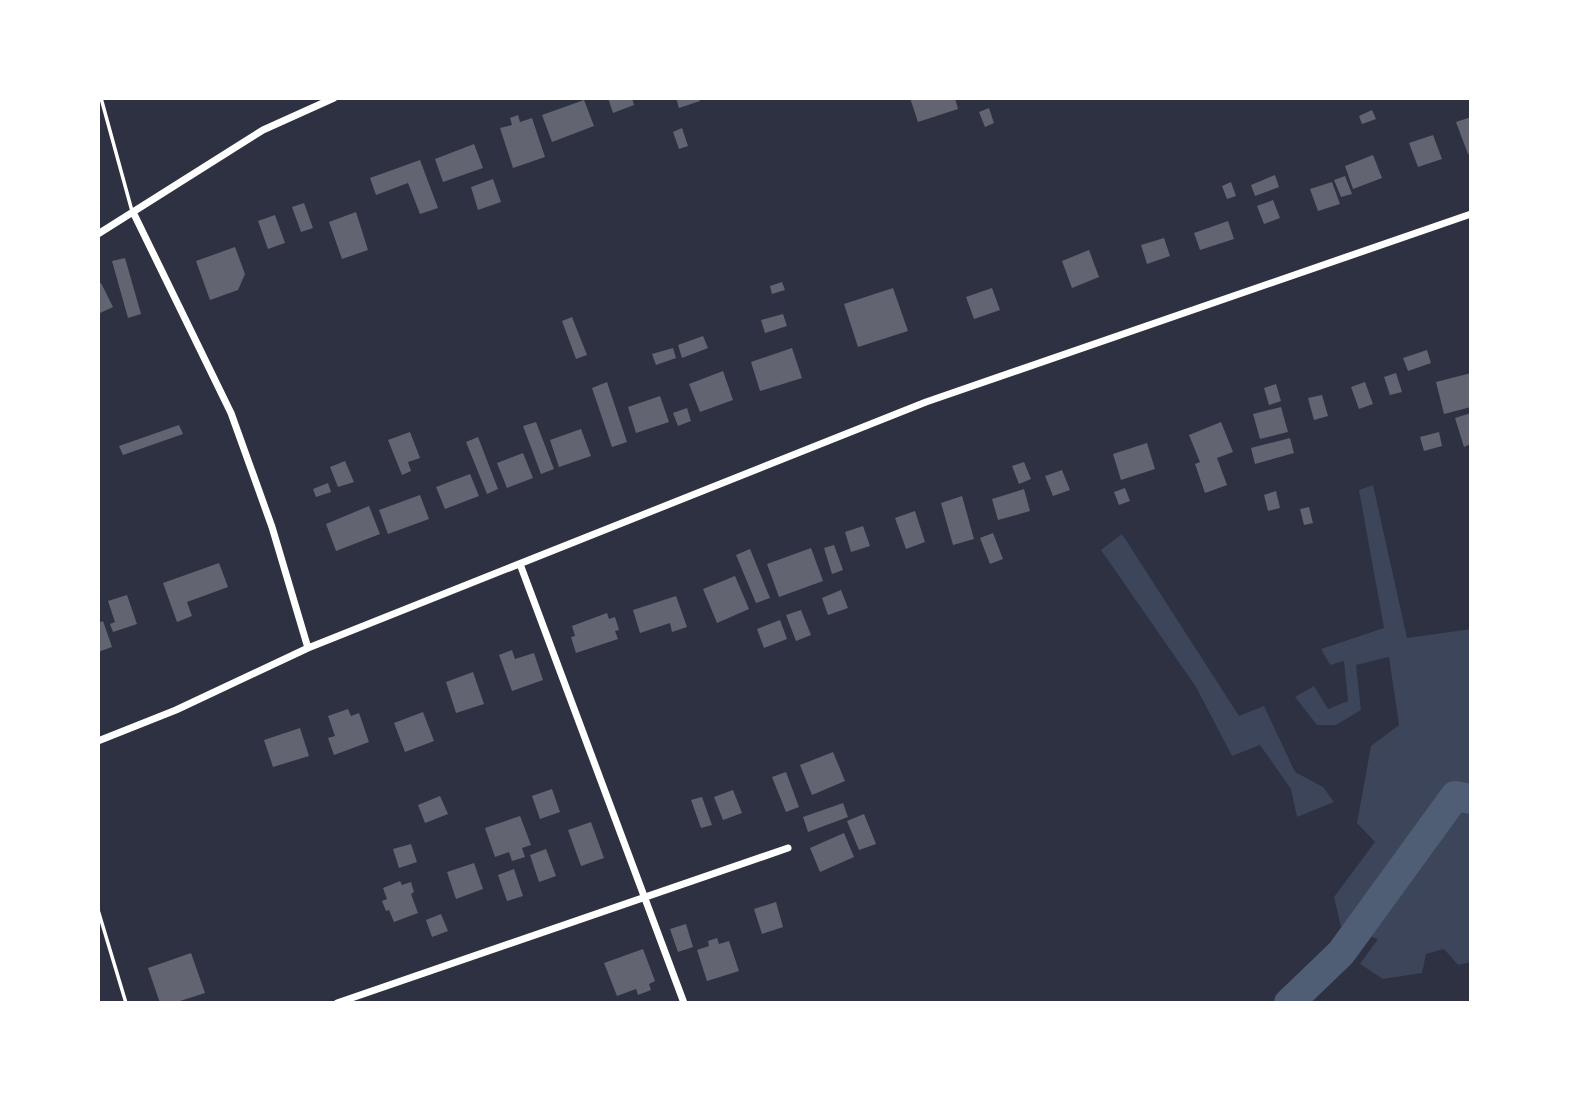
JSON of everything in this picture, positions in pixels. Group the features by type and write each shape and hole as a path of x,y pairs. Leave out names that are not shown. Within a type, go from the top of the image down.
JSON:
{"street":[{"path":"98,234 263,130 334,98"},
{"path":"133,212 231,413 272,527 308,648"},
{"path":"98,741 176,710 308,648 926,402 1471,214"},
{"path":"520,564 684,1003"},
{"path":"337,1003 788,848"}],"lane":[{"path":"101,98 133,212"},
{"path":"98,909 126,1003"}],"shaded area":[{"path":"1373,485 1407,638 1471,629 1471,962 1458,965 1444,949 1426,954 1422,973 1383,979 1360,964 1378,939 1341,927 1334,897 1375,842 1357,823 1371,746 1399,725 1389,657 1356,665 1361,710 1336,725 1317,725 1295,697 1314,686 1328,709 1348,701 1344,661 1330,665 1321,649 1384,628 1359,490"},
{"path":"1122,534 1239,716 1264,706 1295,772 1323,787 1334,802 1297,817 1291,789 1260,745 1232,756 1196,687 1101,550"}],"building":[{"path":"608,98 632,98 634,105 613,113"},
{"path":"676,98 699,98 700,101 679,108"},
{"path":"910,98 955,98 958,109 918,122"},
{"path":"584,100 594,126 552,142 542,115"},
{"path":"989,108 994,123 985,127 979,112"},
{"path":"1372,110 1376,119 1362,124 1359,116"},
{"path":"518,115 520,122 532,118 545,157 513,168 500,128 512,125 510,118"},
{"path":"1471,117 1471,153 1468,154 1456,122"},
{"path":"682,128 688,146 679,149 673,132"},
{"path":"1433,135 1442,159 1418,167 1409,143"},
{"path":"474,144 483,168 443,182 435,159"},
{"path":"1373,155 1382,178 1353,189 1345,166"},
{"path":"420,160 438,208 420,214 408,183 376,195 370,178"},
{"path":"1275,175 1279,187 1255,196 1251,185"},
{"path":"1345,176 1352,194 1341,197 1334,180"},
{"path":"493,179 501,202 478,210 471,187"},
{"path":"1231,182 1236,196 1227,199 1222,186"},
{"path":"1332,182 1340,204 1318,211 1310,189"},
{"path":"1273,200 1280,218 1264,224 1257,206"},
{"path":"304,203 313,228 301,232 292,207"},
{"path":"356,212 368,250 342,259 329,222"},
{"path":"275,215 285,243 268,249 258,221"},
{"path":"1228,221 1234,239 1200,250 1194,233"},
{"path":"1164,238 1170,256 1147,264 1141,245"},
{"path":"235,247 245,274 238,290 210,300 196,261"},
{"path":"1089,250 1099,277 1072,288 1062,261"},
{"path":"125,258 141,314 128,318 112,261"},
{"path":"782,282 785,290 772,294 770,286"},
{"path":"101,283 113,307 98,314 98,285"},
{"path":"893,288 908,331 858,347 844,304"},
{"path":"992,288 1000,310 974,319 966,297"},
{"path":"783,314 787,326 765,333 761,320"},
{"path":"572,317 587,355 576,359 562,321"},
{"path":"703,336 708,348 682,358 678,345"},
{"path":"673,348 676,358 656,365 652,354"},
{"path":"792,348 802,378 760,391 751,362"},
{"path":"1427,350 1431,363 1408,371 1403,358"},
{"path":"723,371 733,400 700,412 689,384"},
{"path":"1396,373 1402,392 1390,395 1384,377"},
{"path":"1471,373 1471,407 1444,414 1436,382"},
{"path":"607,382 627,442 612,447 592,388"},
{"path":"1365,382 1373,404 1359,409 1351,387"},
{"path":"1276,384 1281,401 1269,405 1264,388"},
{"path":"1322,395 1328,416 1314,420 1308,398"},
{"path":"660,396 669,422 636,433 628,407"},
{"path":"1281,407 1288,432 1260,439 1253,414"},
{"path":"687,408 691,421 678,426 673,413"},
{"path":"1471,413 1471,444 1464,447 1455,418"},
{"path":"536,422 554,469 541,474 523,426"},
{"path":"1221,422 1233,452 1217,458 1227,485 1205,493 1195,464 1200,462 1189,435"},
{"path":"179,425 183,434 123,455 119,446"},
{"path":"581,429 591,456 559,467 550,440"},
{"path":"410,432 420,458 408,462 411,471 402,475 388,440"},
{"path":"1439,432 1442,446 1424,451 1420,437"},
{"path":"478,437 498,489 487,494 466,442"},
{"path":"1290,438 1294,453 1255,464 1251,448"},
{"path":"1147,443 1155,469 1121,480 1113,454"},
{"path":"523,453 533,478 507,488 497,463"},
{"path":"345,461 354,482 338,487 330,467"},
{"path":"1024,462 1031,479 1019,484 1012,466"},
{"path":"1062,470 1070,490 1053,496 1045,476"},
{"path":"470,474 479,496 445,509 436,487"},
{"path":"328,483 331,492 316,497 313,489"},
{"path":"1125,488 1130,501 1119,505 1114,492"},
{"path":"1024,489 1030,511 998,520 992,499"},
{"path":"1276,491 1280,508 1268,511 1264,495"},
{"path":"420,495 429,519 388,534 379,510"},
{"path":"962,496 974,539 953,545 941,503"},
{"path":"369,506 380,534 336,551 326,524"},
{"path":"1309,507 1313,523 1304,525 1300,509"},
{"path":"915,511 925,542 906,549 895,518"},
{"path":"863,526 870,546 851,552 845,532"},
{"path":"993,533 1003,559 990,564 980,538"},
{"path":"834,545 843,570 832,574 824,548"},
{"path":"811,548 823,581 779,597 767,564"},
{"path":"750,549 770,598 756,603 736,555"},
{"path":"219,563 228,587 187,602 192,616 177,622 163,583"},
{"path":"735,576 749,609 717,623 703,589"},
{"path":"841,590 848,608 828,615 822,598"},
{"path":"127,595 137,624 113,632 110,624 115,622 108,601"},
{"path":"676,596 687,627 672,632 670,623 640,633 633,610"},
{"path":"801,610 811,635 796,641 786,615"},
{"path":"607,613 609,619 615,617 619,630 615,631 618,639 576,653 571,637 575,636 572,626"},
{"path":"780,620 787,639 764,648 757,629"},
{"path":"103,621 112,647 98,652 98,623"},
{"path":"512,650 515,659 534,653 543,680 512,691 499,655"},
{"path":"473,672 484,704 456,713 446,682"},
{"path":"348,709 351,716 359,713 369,742 334,755 328,738 335,736 328,716"},
{"path":"423,712 434,741 405,752 394,723"},
{"path":"300,728 309,756 273,767 264,740"},
{"path":"833,752 845,781 812,795 800,765"},
{"path":"786,772 799,807 786,812 772,777"},
{"path":"552,789 560,812 540,819 532,796"},
{"path":"733,790 742,813 723,820 714,797"},
{"path":"440,796 448,814 425,823 418,805"},
{"path":"702,797 712,825 701,828 691,800"},
{"path":"843,803 848,817 808,832 803,817"},
{"path":"864,814 876,844 859,850 847,821"},
{"path":"520,816 531,845 522,848 525,857 512,861 509,852 495,857 485,828"},
{"path":"591,822 604,858 581,866 568,830"},
{"path":"844,833 854,857 820,872 810,848"},
{"path":"411,844 417,862 399,868 393,849"},
{"path":"546,849 556,876 539,882 530,855"},
{"path":"474,863 483,889 456,899 447,872"},
{"path":"514,869 523,896 507,901 498,875"},
{"path":"400,881 402,885 411,882 414,892 411,894 418,913 394,922 382,901 387,899 383,888"},
{"path":"776,902 783,927 762,934 754,909"},
{"path":"441,914 448,931 432,937 426,920"},
{"path":"686,924 693,947 678,952 670,929"},
{"path":"717,938 719,944 729,941 739,971 707,981 697,950 709,946 708,941"},
{"path":"643,949 655,981 649,984 651,990 638,995 636,989 617,996 604,963"},
{"path":"191,953 205,993 174,1003 160,1003 148,968"}],"waterway":[{"path":"1289,1003 1341,953 1455,796 1471,799"}]}
